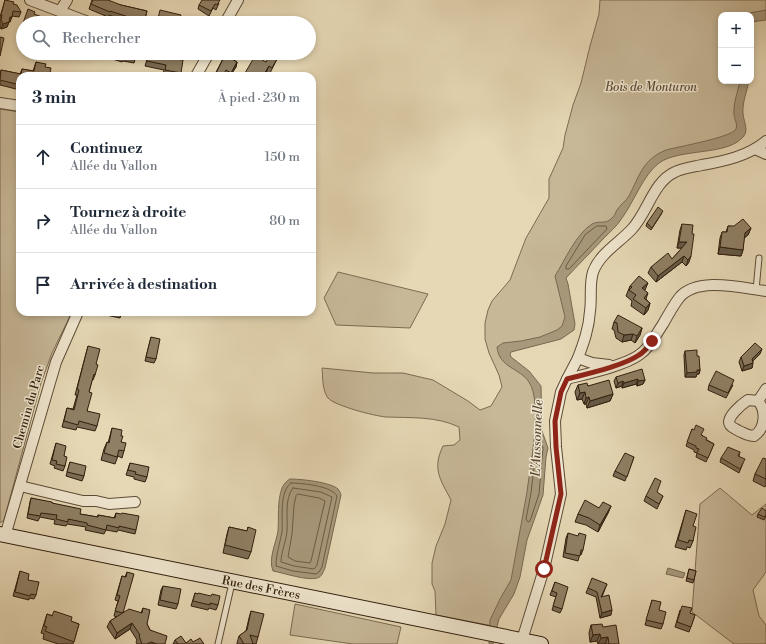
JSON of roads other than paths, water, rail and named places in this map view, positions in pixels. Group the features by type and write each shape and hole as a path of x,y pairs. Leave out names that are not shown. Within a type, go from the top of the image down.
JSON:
{"main road":[{"name":"Rue des Frères","path":"3,538 542,644"}],"street":[{"path":"30,0 72,16"},
{"path":"60,11 67,0"},
{"path":"229,16 238,0"},
{"path":"198,72 203,60"},
{"path":"0,103 16,105"},
{"path":"522,640 544,569 561,494 555,421 561,392 578,358 587,334 591,310 591,280 594,270 599,260 633,229 646,210 661,182 666,177 680,170 732,159 755,149 766,141"},
{"path":"755,149 766,154"},
{"path":"567,379 634,359 644,351 679,298 690,289 701,285 711,284 761,290"},
{"name":"Chemin du Parc","path":"3,538 20,486 56,362 76,316"},
{"path":"578,358 592,363 615,365"},
{"path":"758,401 766,389"},
{"path":"20,486 83,501 96,501 109,504 135,502"}],"lane":[{"path":"759,258 761,290"},
{"path":"218,644 232,582"}],"water":[{"path":"766,10 766,20 754,22 754,12"},
{"name":"L'Aussonnelle","path":"739,84 748,84 743,106 746,129 745,135 736,143 726,147 679,155 668,158 659,163 643,181 618,224 566,278 575,324 574,330 561,339 511,352 510,354 511,357 529,371 541,386 542,431 548,448 543,495 527,540 520,577 514,594 499,619 493,644 489,644 490,620 511,580 533,452 535,419 533,392 529,382 525,377 506,364 499,354 497,347 503,343 540,337 557,330 562,326 565,317 555,276 581,234 592,224 597,222 605,222 613,217 618,208 629,196 639,175 652,158 666,150 733,132 737,125 734,116 735,102"},
{"path":"290,479 308,480 329,484 338,489 341,494 325,568 321,575 317,578 302,578 273,571 271,561 278,531 280,493 284,484"},
{"path":"668,568 685,573 683,578 666,574"}],"park label":[{"name":"Bois de Monturon","path":"651,87"}]}
